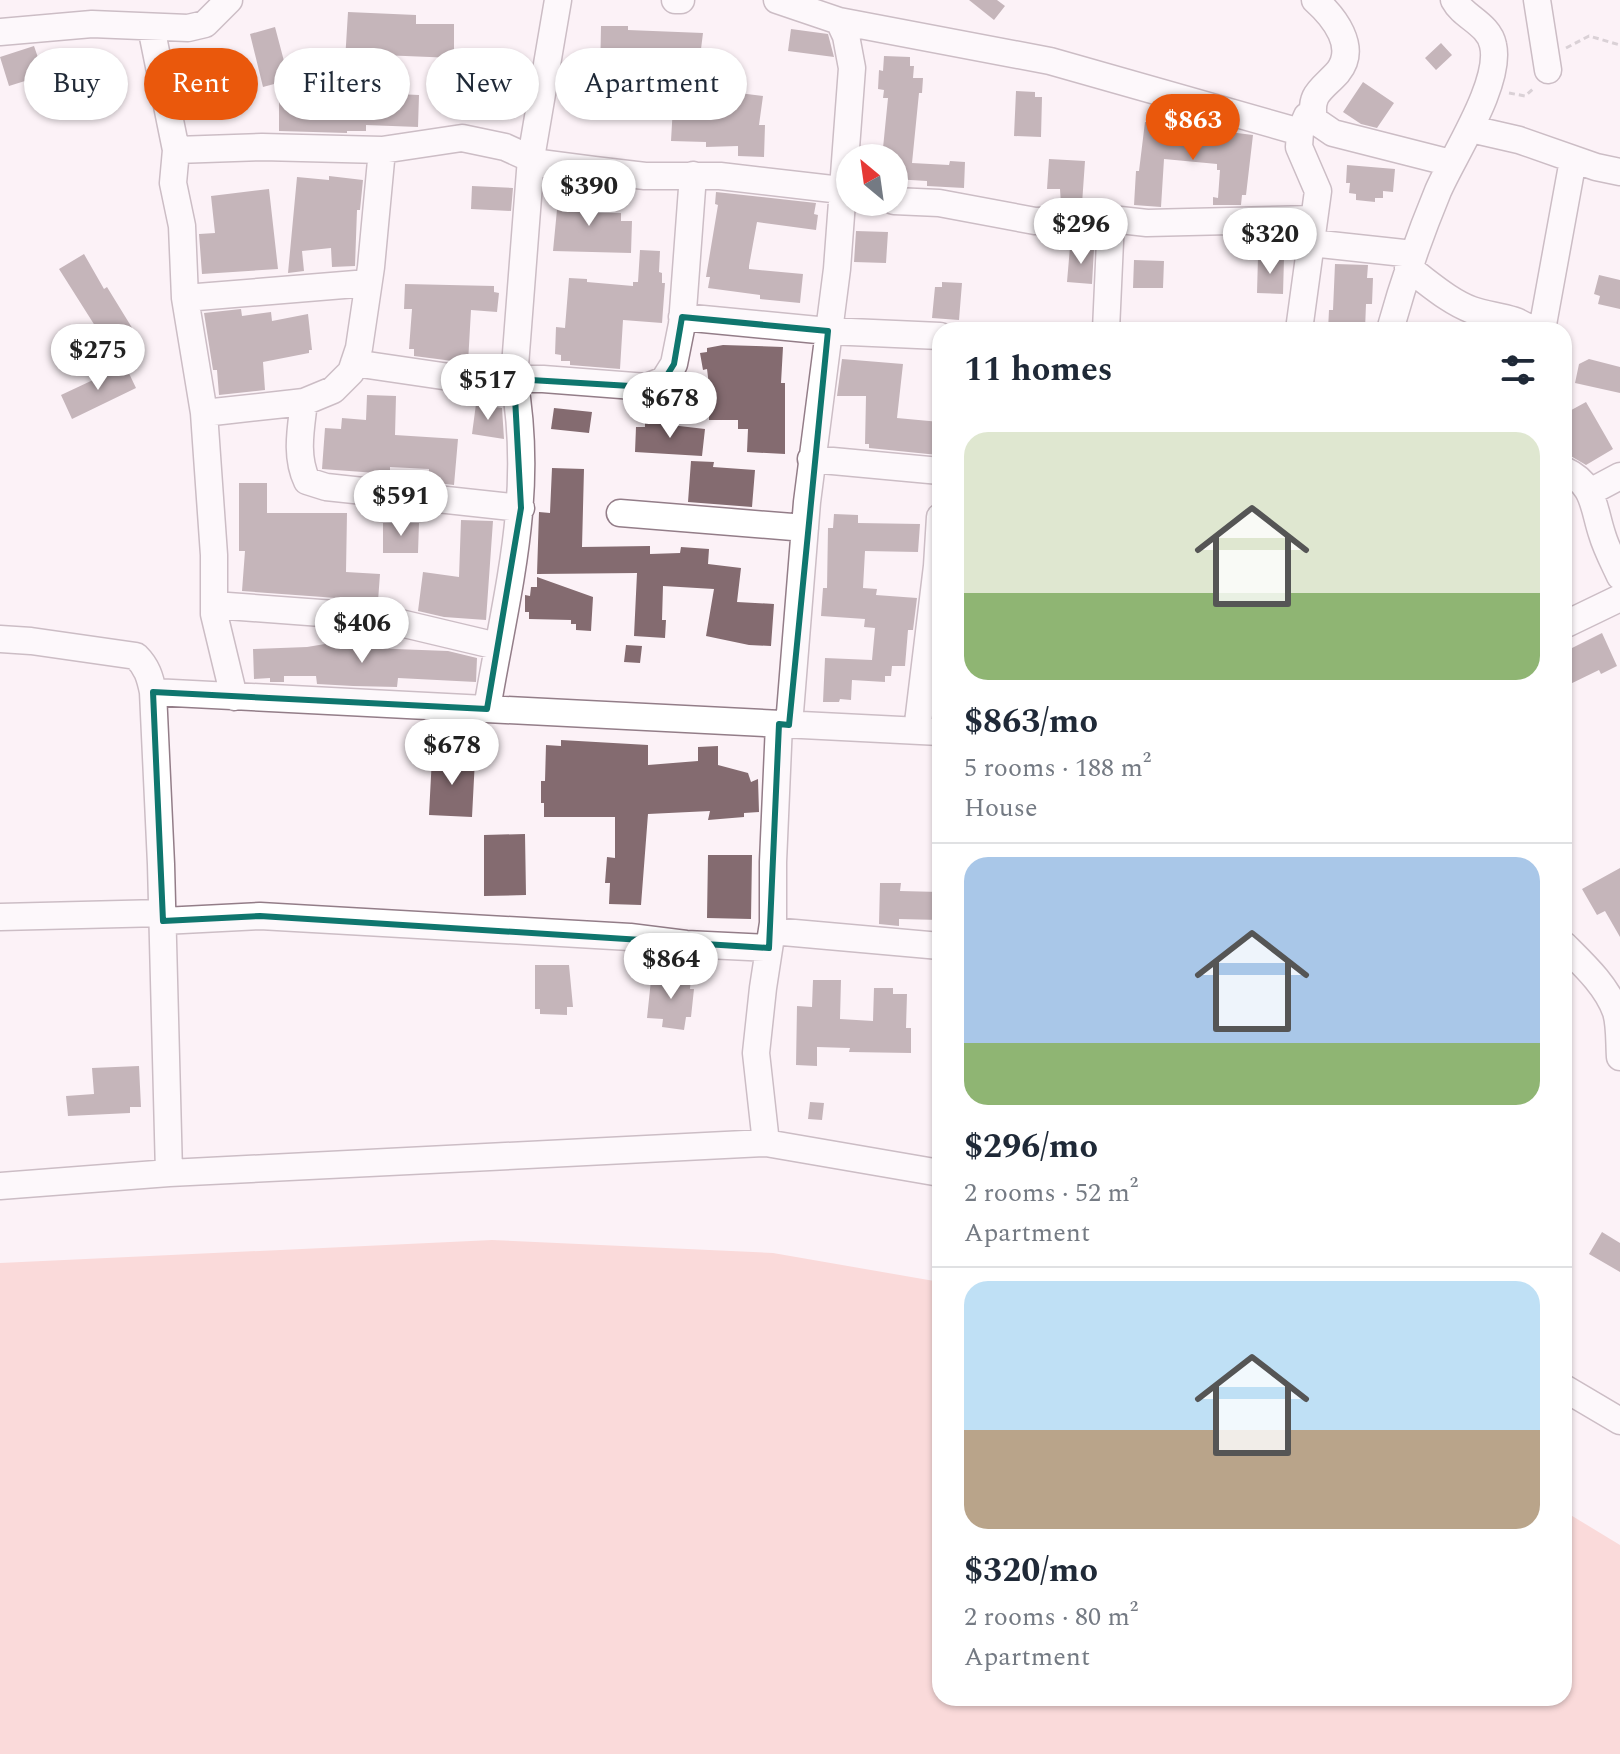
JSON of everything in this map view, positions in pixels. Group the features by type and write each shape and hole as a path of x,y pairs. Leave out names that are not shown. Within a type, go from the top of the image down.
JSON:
{"street":[{"path":"0,32 92,24 188,28 205,24 229,0"},
{"path":"487,709 521,508 522,447 514,379 531,158 558,0"},
{"path":"777,0 839,21 1050,61 1300,132"},
{"path":"1300,322 1318,191 1299,147 1300,132 1321,87 1340,70 1345,48 1342,32 1330,13 1315,0"},
{"path":"1392,322 1411,261 1451,163 1471,129 1494,56 1493,43 1487,31 1454,0"},
{"path":"1537,0 1548,70"},
{"path":"839,21 846,36 852,68 847,144"},
{"path":"151,27 176,150 173,183 182,226 185,298 204,413 214,555 214,614 234,697"},
{"path":"1311,106 1314,120 1333,133 1451,163"},
{"path":"1471,129 1519,140 1573,160 1620,172"},
{"path":"176,150 262,147 382,150 462,138 505,147 540,163 645,176 693,175 836,195"},
{"path":"204,413 304,402 333,390 351,372 368,283 382,150"},
{"path":"1543,322 1573,160"},
{"path":"354,363 463,379 647,387 664,380 674,364 682,317 693,175"},
{"path":"908,202 939,203 1035,221 1111,219 1313,231 1411,261 1452,300 1472,310 1517,322"},
{"path":"766,1143 756,1053 771,940 784,724 811,459 842,216"},
{"path":"1106,322 1111,219"},
{"path":"185,298 368,283"},
{"path":"682,317 828,331 932,336"},
{"path":"304,402 300,468 307,481 326,487 521,508"},
{"path":"811,459 932,470"},
{"path":"1572,474 1590,492 1598,511 1601,532 1620,576"},
{"path":"1590,492 1620,476"},
{"path":"620,513 805,528"},
{"path":"1572,621 1620,598"},
{"path":"214,605 375,617 497,646"},
{"path":"0,639 136,656 146,666 153,692 163,917 169,1173"},
{"path":"153,692 928,732 932,658"},
{"path":"0,917 260,916 630,937 686,944 771,940 932,946"},
{"path":"1572,953 1617,1014 1620,1057"},
{"path":"0,1186 169,1173 766,1143 932,1172"},
{"path":"1572,1393 1620,1421"}],"highlighted area":[{"path":"682,317 828,331 789,725 779,724 769,948 260,916 163,921 153,692 487,709 521,508 514,379 647,387 664,380 674,364"}],"shaded area":[{"path":"492,1240 773,1253 932,1281 932,1706 1572,1706 1572,1516 1620,1545 1620,1754 0,1754 0,1263"}],"building":[{"path":"969,0 997,0 1005,6 994,20"},
{"path":"348,12 416,15 416,24 454,24 454,48 426,48 426,57 410,56 410,48 346,48"},
{"path":"601,26 703,33 701,48 601,48"},
{"path":"275,27 281,48 274,48 274,84 263,87 258,48 253,48 250,34"},
{"path":"791,29 828,34 834,57 788,51"},
{"path":"1441,43 1452,55 1436,70 1425,58"},
{"path":"24,49 24,81 9,86 0,57"},
{"path":"884,56 910,57 910,66 914,66 913,78 923,78 912,163 949,165 950,161 965,162 964,188 927,186 927,181 908,180 908,144 883,144 888,98 883,98 884,90 878,89 879,70 883,71"},
{"path":"1363,82 1394,103 1377,128 1361,124 1343,112"},
{"path":"1016,91 1035,92 1035,97 1042,97 1041,137 1014,136"},
{"path":"747,94 763,96 759,125 765,125 764,157 738,156 738,146 706,147 706,142 671,141 672,120 747,120"},
{"path":"410,95 419,95 418,127 366,125 366,131 347,133 279,131 279,120 410,120"},
{"path":"1145,122 1169,124 1168,131 1221,136 1221,131 1253,135 1246,195 1242,195 1241,205 1213,205 1213,197 1218,198 1220,170 1217,170 1217,164 1164,159 1161,207 1134,205 1136,171 1139,171"},
{"path":"1049,159 1085,161 1082,204 1061,204 1060,189 1047,189"},
{"path":"1347,165 1395,169 1393,192 1383,191 1383,198 1375,198 1375,202 1356,200 1356,194 1349,193 1350,183 1346,183"},
{"path":"329,176 363,180 360,210 357,210 355,266 332,267 331,248 302,251 304,271 288,273 297,177 329,180"},
{"path":"472,186 513,188 511,211 471,209"},
{"path":"269,189 278,269 202,274 199,234 215,233 211,196"},
{"path":"559,189 584,192 582,213 621,213 621,221 632,221 631,253 553,251"},
{"path":"716,192 816,203 816,230 757,222 749,266 749,269 803,274 800,303 760,299 760,295 708,288 710,277 706,277 718,205 715,204"},
{"path":"856,231 888,232 886,263 854,262"},
{"path":"1070,247 1094,249 1092,284 1067,282"},
{"path":"640,250 660,251 659,272 662,273 662,283 665,283 662,323 623,320 620,369 570,365 570,361 561,361 561,355 555,354 556,327 565,328 569,278 633,286 633,282 638,282"},
{"path":"84,254 142,344 116,359 59,269"},
{"path":"1258,257 1284,258 1283,294 1257,293"},
{"path":"1134,260 1164,261 1163,288 1133,288"},
{"path":"1335,264 1368,265 1367,278 1373,278 1372,304 1366,304 1365,322 1328,322 1329,310 1333,310"},
{"path":"1599,275 1620,280 1620,309 1598,304 1600,296 1594,294"},
{"path":"942,282 962,283 959,320 932,318 935,287 942,287"},
{"path":"405,284 494,286 494,292 499,293 497,312 471,310 468,363 414,356 414,349 409,349 412,309 404,309"},
{"path":"241,309 242,316 271,312 272,321 308,314 312,350 263,362 265,390 219,395 217,370 213,370 204,313"},
{"path":"723,345 783,347 781,383 785,383 785,454 747,452 748,429 738,429 738,420 709,420 707,369 703,370 700,353 707,352 707,348"},
{"path":"842,359 903,364 897,418 932,421 932,454 869,448 869,444 865,444 866,396 837,396"},
{"path":"1589,359 1620,367 1620,393 1575,383 1579,364"},
{"path":"125,365 136,388 72,419 61,395"},
{"path":"367,395 396,396 395,435 458,439 454,485 437,483 437,475 429,475 429,469 390,467 390,474 322,469 325,428 341,429 342,418 366,420"},
{"path":"1586,402 1613,449 1586,465 1572,457 1572,410"},
{"path":"476,404 502,408 504,439 472,434"},
{"path":"554,408 592,412 589,433 551,429"},
{"path":"645,422 705,429 702,456 635,452 636,427 645,427"},
{"path":"691,461 714,462 713,467 755,470 752,507 688,502"},
{"path":"552,468 584,469 582,547 650,546 650,554 680,553 681,547 709,549 708,564 741,568 737,602 774,604 771,646 706,636 714,589 663,586 665,638 634,636 637,573 537,574 539,512 550,513"},
{"path":"239,483 267,483 267,513 347,513 346,572 380,574 378,601 242,591 245,551 239,551"},
{"path":"834,514 858,515 858,523 920,524 918,552 865,551 863,588 877,589 876,595 917,598 913,630 908,630 905,666 892,666 891,676 885,676 885,682 852,680 851,700 823,702 825,658 872,660 875,628 864,627 865,619 821,616 823,588 827,588 828,528 833,528"},
{"path":"461,520 493,521 486,620 444,617 418,611 423,572 459,577"},
{"path":"383,523 419,523 418,553 383,553"},
{"path":"537,577 593,597 591,631 576,630 576,624 571,624 571,620 529,619 529,612 525,612 525,595 530,596 531,587 537,587"},
{"path":"1602,633 1617,666 1601,674 1599,670 1572,683 1572,648"},
{"path":"343,641 343,647 448,651 477,658 476,682 398,678 397,687 317,684 316,676 284,676 284,682 270,682 270,678 254,679 253,649 307,647"},
{"path":"626,645 642,646 640,663 624,662"},
{"path":"561,740 648,745 648,765 698,761 698,747 718,746 718,765 748,773 751,782 758,779 759,812 744,813 744,817 708,820 710,811 648,814 641,905 609,904 610,883 605,883 607,857 615,858 615,817 544,817 541,781 545,781 546,745 561,746"},
{"path":"432,757 475,759 472,817 429,815"},
{"path":"525,834 526,895 484,896 484,835"},
{"path":"708,855 752,855 751,919 707,918"},
{"path":"1620,868 1620,937 1605,911 1597,915 1582,889"},
{"path":"880,883 901,883 900,891 932,892 932,920 899,919 899,926 879,924"},
{"path":"535,965 569,965 573,1007 567,1007 567,1015 540,1014 540,1009 535,1009"},
{"path":"666,973 691,976 690,989 694,989 691,1017 686,1017 684,1030 662,1027 663,1019 647,1018 651,980 665,981"},
{"path":"813,980 841,980 840,1019 873,1021 874,988 893,988 893,994 907,994 906,1028 911,1028 911,1053 849,1052 850,1048 817,1047 817,1066 796,1065 797,1006 812,1007"},
{"path":"139,1066 141,1107 130,1107 130,1113 68,1116 66,1096 94,1094 92,1068"},
{"path":"810,1102 824,1103 822,1120 808,1119"},
{"path":"1602,1232 1620,1243 1620,1272 1589,1254"}]}
